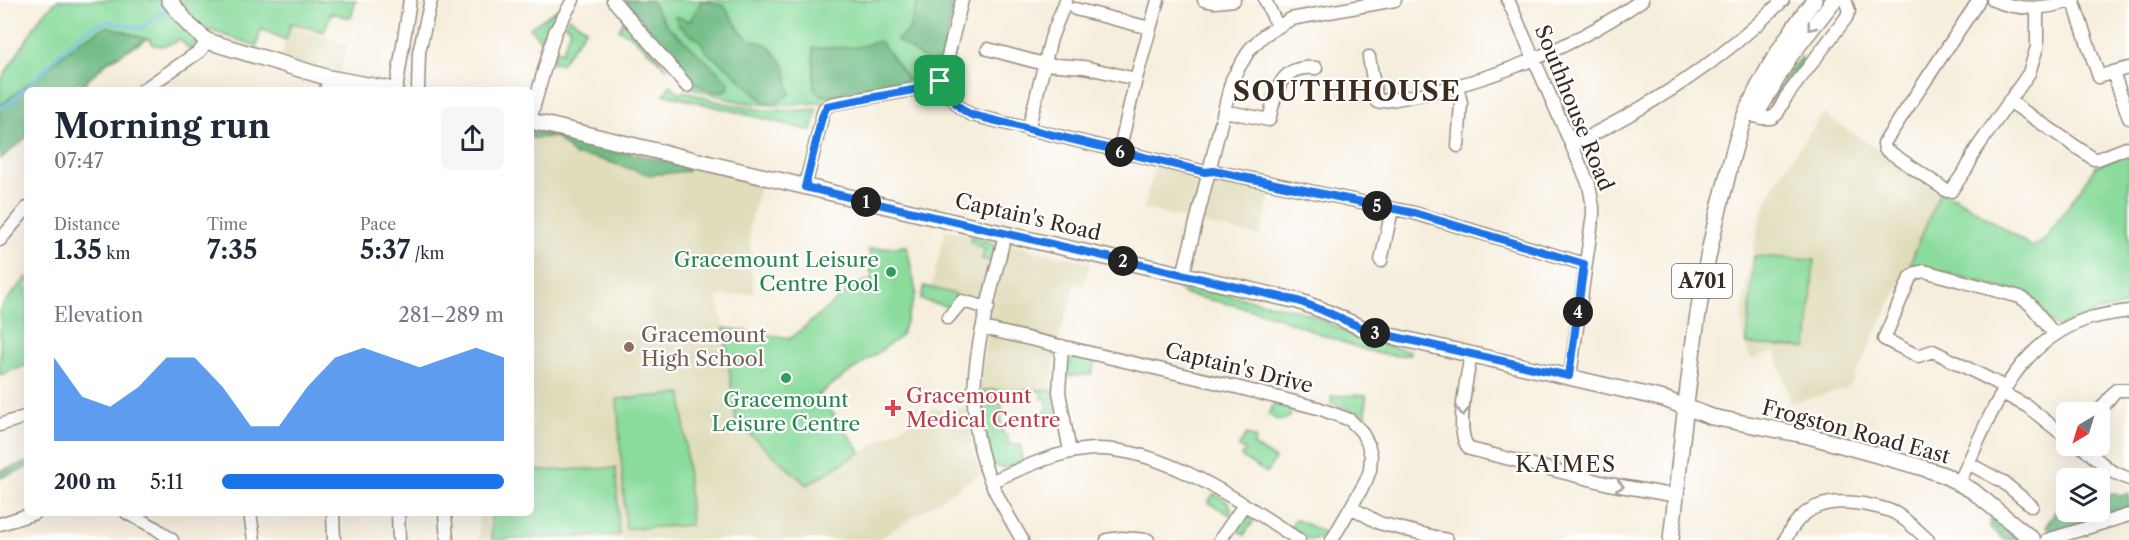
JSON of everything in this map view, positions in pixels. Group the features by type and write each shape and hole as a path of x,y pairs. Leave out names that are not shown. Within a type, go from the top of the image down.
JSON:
{"main road":[{"path":"169,0 189,25 207,41 328,84 362,87"},
{"name":"A701","path":"1671,540 1702,279 1713,227 1732,157 1751,113 1764,74 1814,0"},
{"name":"A701","path":"1751,113 1790,56 1834,0"},
{"name":"Captain's Road","path":"534,123 1298,301 1369,331 1664,399 1686,408"},
{"name":"Frogston Road East","path":"1686,408 1712,417 1809,436 1917,466 1959,483 1988,501 2033,540"}],"street":[{"path":"396,87 410,0"},
{"path":"418,87 419,52 431,0"},
{"path":"534,106 555,32 573,0"},
{"path":"613,0 683,85"},
{"path":"805,187 822,117 827,106 929,87 940,81 945,70 962,0"},
{"path":"1119,152 1158,0"},
{"path":"1204,0 1215,2 1234,0"},
{"path":"1265,0 1277,26"},
{"path":"1183,275 1232,78 1243,58 1256,42 1277,26 1302,16 1390,0"},
{"name":"Southhouse Road","path":"1508,0 1589,185 1593,207 1569,376"},
{"path":"1369,57 1377,102 1457,86 1535,60 1577,40 1642,0"},
{"path":"1572,145 1642,109 1706,67 1736,45 1783,0"},
{"path":"1751,113 1761,118 1770,118 1777,114 1786,97 1846,18 1849,11 1845,0"},
{"path":"1979,0 1884,143 1885,150 1947,191 1951,190 1967,168 1975,151 2029,73 2038,34 2037,9"},
{"path":"1993,0 2023,8 2037,9 2073,0 2099,77 2129,68"},
{"path":"1028,129 1051,38 1071,4 1150,28"},
{"path":"147,87 200,51 207,41"},
{"path":"988,49 1044,64 1084,67 1136,79"},
{"path":"1224,111 1269,120 1276,92 1286,76 1298,67 1316,68"},
{"path":"2113,72 2129,118"},
{"path":"940,81 953,102 964,112 1119,152 1392,209 1457,225 1584,264"},
{"path":"1457,86 1461,103 1458,146"},
{"path":"2009,101 2094,159 2129,147"},
{"path":"1381,261 1392,209"},
{"path":"0,240 24,212"},
{"path":"1005,234 983,328 975,382 975,418 984,462 1022,540"},
{"path":"2055,335 2030,304 2020,297 1924,271 1910,278 1884,339 1918,356 1934,351 2003,390 2056,429"},
{"path":"948,318 962,301 988,308"},
{"path":"1959,483 2003,390 2026,359 2055,335 2086,320 2129,310"},
{"name":"Captain's Drive","path":"983,328 1240,388 1343,416 1361,431 1371,456 1368,476 1332,540"},
{"path":"1062,346 1059,392 1070,452"},
{"path":"1471,354 1463,397 1463,435 1466,446 1470,449 1609,484 1677,496"},
{"path":"2107,402 2116,390 2129,390"},
{"path":"0,425 24,417"},
{"path":"992,481 1070,452 1084,449 1107,449 1161,462 1202,481 1299,540"},
{"path":"2093,456 2111,471 2129,479"},
{"path":"1968,463 2003,482 2032,506"},
{"path":"1785,540 1790,529 1802,516 1820,505 1839,501 1890,511 1928,540"},
{"path":"1220,540 1244,505"},
{"path":"1351,507 1379,523 1447,540"},
{"path":"2047,540 2129,515"},
{"path":"0,524 25,516"},
{"path":"133,516 154,526 172,540"},
{"path":"250,516 254,540"},
{"path":"333,516 334,540"},
{"path":"398,516 399,540"},
{"path":"445,516 447,540"},
{"path":"1107,540 1128,538 1148,540"}],"shaded area":[{"path":"290,26 347,44 339,77 280,60"},
{"path":"1823,113 1940,192 1910,263 1851,384 1846,389 1791,403 1775,352 1751,359 1743,338 1741,319 1760,221 1769,195"},
{"name":"Gracemount High School","path":"534,130 761,182 749,228 754,293 717,297 724,328 736,422 807,485 932,409 967,408 966,421 969,422 973,450 981,473 878,540 479,540 478,516 534,516"},
{"path":"1156,163 1272,187 1260,237 1144,209"},
{"path":"945,229 1090,263 1084,286 1075,285 1055,354 1052,390 978,390 992,303 931,288"}],"green space":[{"path":"58,0 356,0 351,18 331,13 324,32 291,23 286,40 261,29 257,46 206,29 190,50 180,39 161,46 154,45 149,38 107,62 80,87 24,87 24,139 0,159 0,81 42,15"},
{"path":"625,0 955,0 940,69 927,83 824,103 774,105 731,100 689,87 694,82"},
{"path":"625,0 650,0 667,25 729,82 728,89 715,91 695,83"},
{"path":"702,0 724,6 741,32 751,40 768,45 785,66 790,94 774,105 764,102 729,69 705,51 701,42 679,26 675,16 690,21"},
{"path":"918,0 955,0 942,59 930,63 897,40 909,30"},
{"path":"563,5 550,28 544,45 530,28"},
{"path":"569,17 586,29 561,64 552,62 555,50 562,52 571,28 565,25"},
{"path":"624,19 667,68 630,35 619,30"},
{"path":"108,26 146,39 107,62 80,87 24,87 24,139 0,159 0,106 80,41"},
{"path":"880,41 909,80 823,96 814,89 813,48 857,47"},
{"path":"1802,57 1803,62 1774,108 1771,106 1788,72"},
{"path":"671,85 679,93 686,91 718,102 749,108 815,109 817,110 812,131 664,94"},
{"path":"534,131 688,166 688,171 650,175 593,157 575,156 556,137 534,138"},
{"path":"2129,153 2129,305 2099,311 2057,328 2025,295 1910,263 1940,192 1955,197 2032,247 2044,241 2096,166"},
{"path":"971,236 992,243 996,251 993,262 982,259 985,248 972,244"},
{"name":"Gracemount Leisure Centre","path":"907,246 916,293 901,336 819,394 861,452 807,485 736,422 724,328 791,338 854,286 872,279 869,249"},
{"path":"1754,256 1814,260 1807,348 1747,344"},
{"path":"24,280 24,366 0,375 0,308"},
{"path":"1178,284 1297,310 1361,339 1410,351 1410,354 1398,356 1363,349 1274,316 1184,294"},
{"path":"924,286 956,294 953,308 921,300"},
{"path":"1079,357 1095,360 1092,375 1065,376 1070,361"},
{"path":"982,390 1052,390 1057,422 1040,423 1038,420 1041,420 1042,412 1047,412 1047,399 1042,399 1041,391 1029,391 1029,399 1003,398 1003,403 986,403 981,400"},
{"path":"682,394 691,525 626,529 617,399"},
{"path":"1366,395 1366,424 1351,410 1331,404 1331,396"},
{"path":"1274,404 1292,409 1290,417 1280,421 1268,415"},
{"path":"1002,406 1003,435 1008,436 1008,444 1021,445 1022,461 1002,468 991,462 981,408"},
{"path":"1247,434 1256,439 1253,445 1275,459 1267,473 1241,457 1245,450 1238,447"},
{"path":"24,463 24,469 0,478 0,471"},
{"path":"616,468 619,535 492,540 491,516 534,516 534,471"},
{"path":"2110,493 2121,496 2129,493 2129,513 2110,518"},
{"path":"1214,494 1229,504 1230,515 1208,502"},
{"path":"2056,511 2056,522 2098,522 2056,534 2046,526"},
{"path":"1992,516 2018,540 2005,540 1989,527"},
{"path":"1248,517 1255,519 1244,535 1235,529 1240,521"},
{"path":"1295,519 1326,533 1323,538 1310,540 1290,528"}],"waterway":[{"path":"26,87 81,33 107,21 140,28 168,8"},
{"path":"0,108 10,103 24,89"}],"place":[{"name":"Gracemount Leisure Centre Pool","path":"891,272"},
{"name":"Gracemount High School","path":"629,347"},
{"name":"Gracemount Leisure Centre","path":"786,378"},
{"name":"Gracemount Medical Centre","path":"893,408"}],"district":[{"name":"SOUTHHOUSE","path":"1347,92"},
{"name":"KAIMES","path":"1566,464"}],"route":[{"path":"940,81 946,87 953,102 964,112 972,115 1205,172 1214,171 1414,213 1584,264 1569,376 1369,331 1310,304 1298,301 805,187 824,109 827,106 929,87 940,81"}]}
